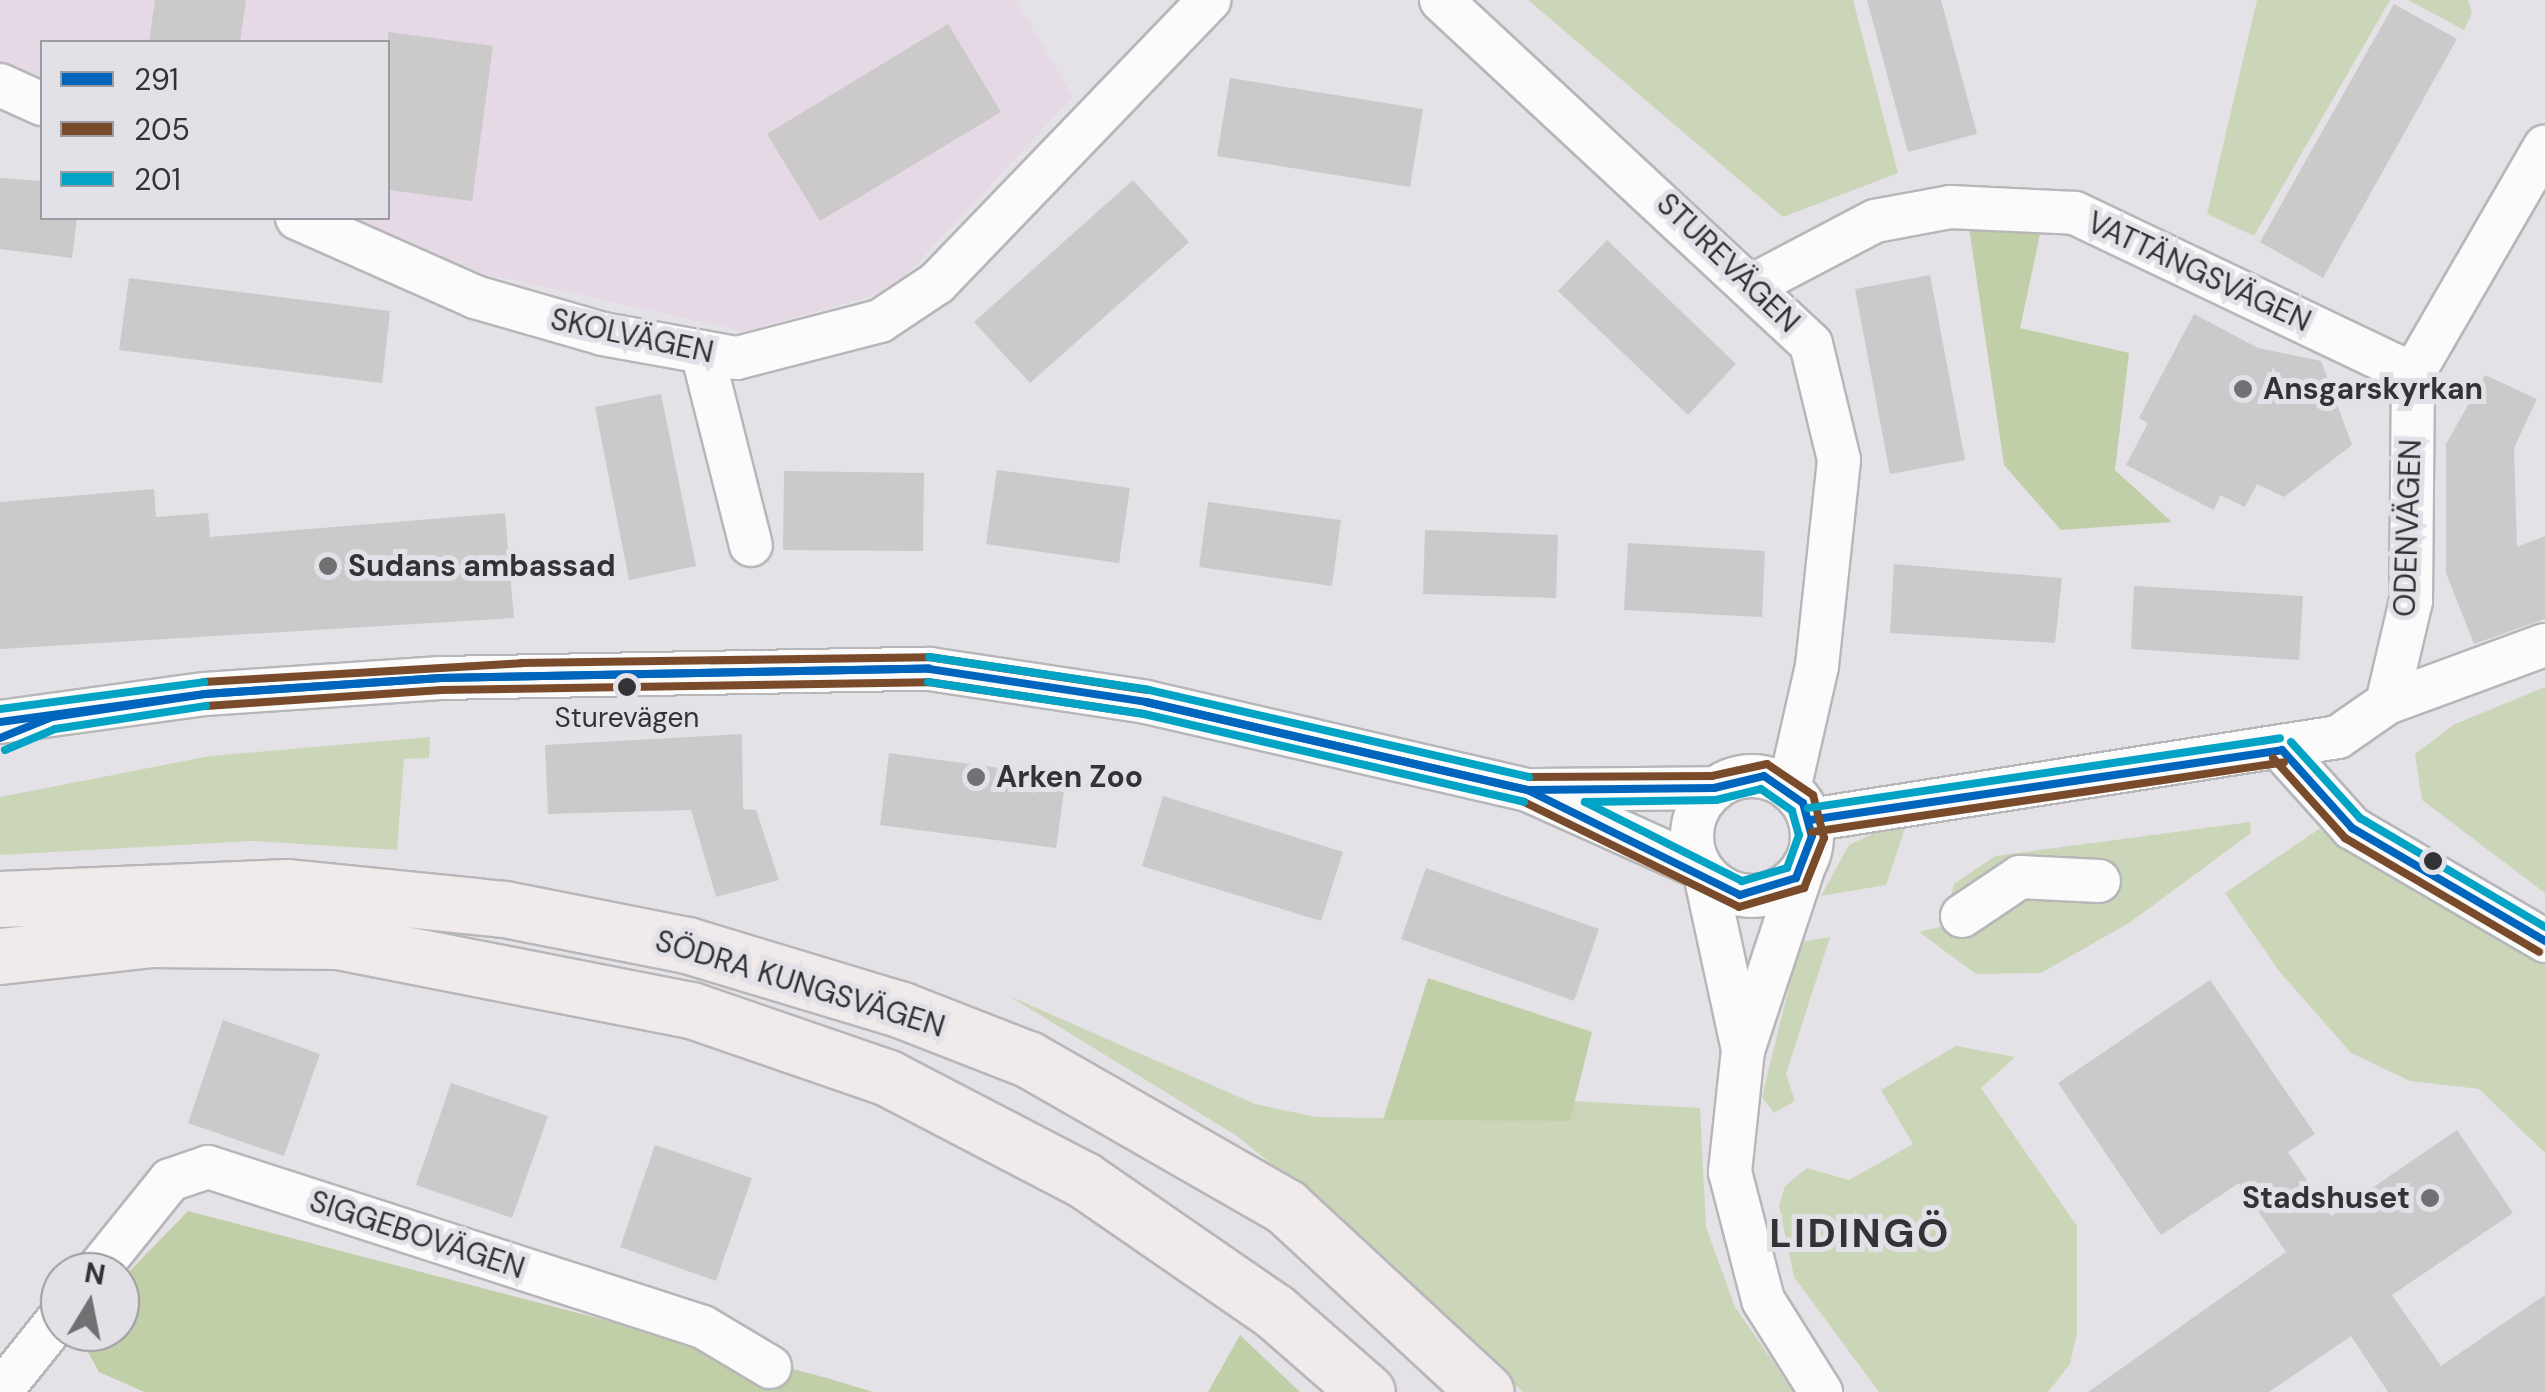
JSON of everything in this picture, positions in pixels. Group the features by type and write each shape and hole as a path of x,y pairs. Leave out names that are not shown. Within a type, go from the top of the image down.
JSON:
{"main road":[{"name":"SÖDRA KUNGSVÄGEN","path":"0,899 288,888 432,900 687,945 902,1010 1028,1059 1286,1207 1486,1392"},
{"name":"SÖDRA KUNGSVÄGEN","path":"0,956 152,939 338,941 692,1010 888,1078 1084,1180 1274,1310 1367,1392"}],"street":[{"name":"SKOLVÄGEN","path":"301,220 474,297 738,358 880,320 937,283 1209,0"},
{"name":"STUREVÄGEN","path":"1441,0 1811,344 1839,460 1800,804"},
{"path":"0,86 40,103"},
{"name":"ODENVÄGEN","path":"2387,703 2411,602 2413,374 2545,146"},
{"name":"VATTÄNGSVÄGEN","path":"1753,286 1875,221 1950,207 2075,213 2413,374"},
{"path":"702,352 751,545"},
{"path":"1528,790 1714,788 1750,775 1800,804 2282,750 2338,737 2387,703 2545,645"},
{"path":"0,722 205,694 440,678 929,669 1146,702 1528,790 1702,870 1722,889 1759,896 1804,866"},
{"path":"0,738 52,717"},
{"path":"2282,750 2352,828 2545,940"},
{"path":"1714,788 1693,820 1743,1050"},
{"path":"1800,804 1804,866 1743,1050 1730,1172 1735,1219 1763,1300 1822,1392"},
{"path":"1962,916 2020,877 2098,881"},
{"name":"SIGGEBOVÄGEN","path":"112,1252 170,1180 208,1168 704,1327 770,1367"},
{"path":"0,1392 40,1342"}],"shaded area":[{"path":"0,0 1016,0 1073,97 891,291 743,331 467,270 353,220 390,220 390,40 40,40 40,82 0,64"}],"green space":[{"path":"1528,0 1853,0 1898,173 1783,217"},
{"path":"2257,0 2390,0 2254,236 2207,214"},
{"path":"2408,0 2468,0 2472,13 2464,30"},
{"path":"1968,221 2042,225 2020,328 2129,353 2115,470 2172,522 2061,530 2004,465"},
{"path":"2545,687 2545,893 2422,800 2415,754 2455,724"},
{"path":"430,737 429,758 404,759 397,850 252,841 0,855 0,797 210,756"},
{"path":"1909,816 1886,885 1821,896 1849,845"},
{"path":"2250,822 2251,833 2129,923 2041,973 1976,974 1919,932 1943,926 1954,884 1995,856"},
{"path":"2319,829 2545,963 2545,1153 2479,1089 2410,1081 2351,1053 2279,971 2225,893"},
{"path":"1830,937 1786,1074 1795,1101 1774,1113 1762,1097 1800,942"},
{"path":"1428,978 1592,1032 1570,1121 1383,1120"},
{"path":"1009,996 1255,1104 1316,1117 1569,1121 1572,1101 1700,1108 1706,1227 1735,1307 1794,1392 1523,1392 1368,1243 1237,1136"},
{"path":"1956,1046 2015,1057 1981,1088 2077,1226 2077,1333 2070,1364 2048,1392 1879,1392 1794,1277 1779,1206 1785,1186 1807,1168 1849,1180 1913,1144 1881,1090"},
{"path":"188,1211 873,1392 144,1392 99,1372 88,1352 140,1352 140,1260"},
{"path":"1240,1335 1300,1392 1208,1392"}],"building":[{"path":"155,0 246,0 240,40 149,40"},
{"path":"1867,0 1941,0 1977,134 1908,152"},
{"path":"2394,4 2457,39 2323,278 2260,242"},
{"path":"948,24 1001,112 820,221 767,134"},
{"path":"388,32 493,46 472,201 390,190"},
{"path":"1230,78 1423,109 1410,187 1217,156"},
{"path":"0,178 40,181 40,220 77,220 72,258 0,249"},
{"path":"1133,180 1189,242 1030,383 974,322"},
{"path":"1607,240 1736,364 1688,415 1558,291"},
{"path":"1930,275 1965,460 1890,474 1855,289"},
{"path":"129,278 390,311 382,383 119,350"},
{"name":"Ansgarskyrkan","path":"2194,314 2258,348 2321,361 2352,445 2284,497 2257,484 2245,507 2220,495 2214,510 2126,465 2148,423 2139,418"},
{"path":"2485,375 2537,399 2514,448 2517,547 2545,536 2545,619 2474,644 2446,573 2446,444"},
{"path":"661,394 696,566 629,580 595,407"},
{"path":"997,470 1130,488 1119,563 986,544"},
{"path":"784,471 924,473 923,551 783,550"},
{"path":"154,489 156,517 208,513 210,537 505,513 514,618 0,649 0,502"},
{"path":"1208,502 1341,520 1332,586 1199,567"},
{"path":"1425,530 1558,535 1556,598 1423,594"},
{"path":"1628,543 1765,551 1762,617 1624,610"},
{"path":"1894,564 2062,578 2055,643 1890,633"},
{"path":"2134,586 2303,596 2299,660 2131,649"},
{"path":"742,734 743,809 756,810 779,880 716,897 691,810 548,814 545,745"},
{"path":"889,753 1066,777 1056,848 880,825"},
{"path":"1163,796 1343,852 1321,921 1142,866"},
{"path":"1426,868 1599,929 1574,1001 1401,939"},
{"name":"Stadshuset","path":"2210,980 2315,1134 2288,1152 2331,1216 2457,1130 2513,1213 2392,1295 2441,1366 2545,1295 2545,1392 2388,1392 2351,1336 2269,1392 2088,1392 2286,1252 2239,1183 2161,1235 2058,1083"},
{"path":"223,1020 320,1054 284,1156 188,1123"},
{"path":"451,1083 548,1116 512,1218 416,1185"},
{"path":"655,1145 752,1178 716,1281 620,1247"}],"transit line":[{"name":"205","path":"204,682 521,663 929,657 1148,690"},
{"name":"201","path":"929,657 1149,690 1529,777"},
{"name":"291","path":"440,678 929,669"},
{"name":"291","path":"440,678 929,669"},
{"name":"291","path":"929,669 1146,702"},
{"name":"291","path":"205,694 440,678"},
{"name":"291","path":"205,694 440,678"},
{"name":"201","path":"0,709 204,682"},
{"name":"205","path":"206,706 441,690 928,682 1144,714"},
{"name":"201","path":"928,682 1144,714 1524,802"},
{"name":"291","path":"0,722 205,694"},
{"name":"291","path":"0,738 52,717 205,694"},
{"name":"291","path":"1146,702 1528,790"},
{"name":"291","path":"1146,702 1528,790"},
{"name":"201","path":"5,750 55,729 206,706"},
{"name":"201","path":"1808,808 2280,738"},
{"name":"201","path":"2291,742 2360,818 2545,927"},
{"name":"291","path":"2282,750 2352,828 2545,941"},
{"name":"291","path":"1810,820 2282,750"},
{"name":"205","path":"2273,758 2345,838 2539,952"},
{"name":"205","path":"1812,832 2284,762"},
{"name":"205","path":"1524,802 1739,907 1804,888 1824,838 1813,795 1767,764 1712,776 1529,777"},
{"name":"291","path":"1764,776 1803,803 1812,836 1796,878 1740,895 1528,790 1714,788 1764,776"},
{"name":"201","path":"1761,789 1792,811 1799,835 1787,868 1742,881 1585,802 1716,800 1761,789"}],"place":[{"name":"Ansgarskyrkan","path":"2243,389"},
{"name":"Sudans ambassad","path":"328,566"},
{"name":"Sturevägen","path":"627,687"},
{"name":"Arken Zoo","path":"976,777"},
{"name":"Stadshuset","path":"2430,1198"}],"district":[{"name":"LIDINGÖ","path":"1860,1233"}]}
